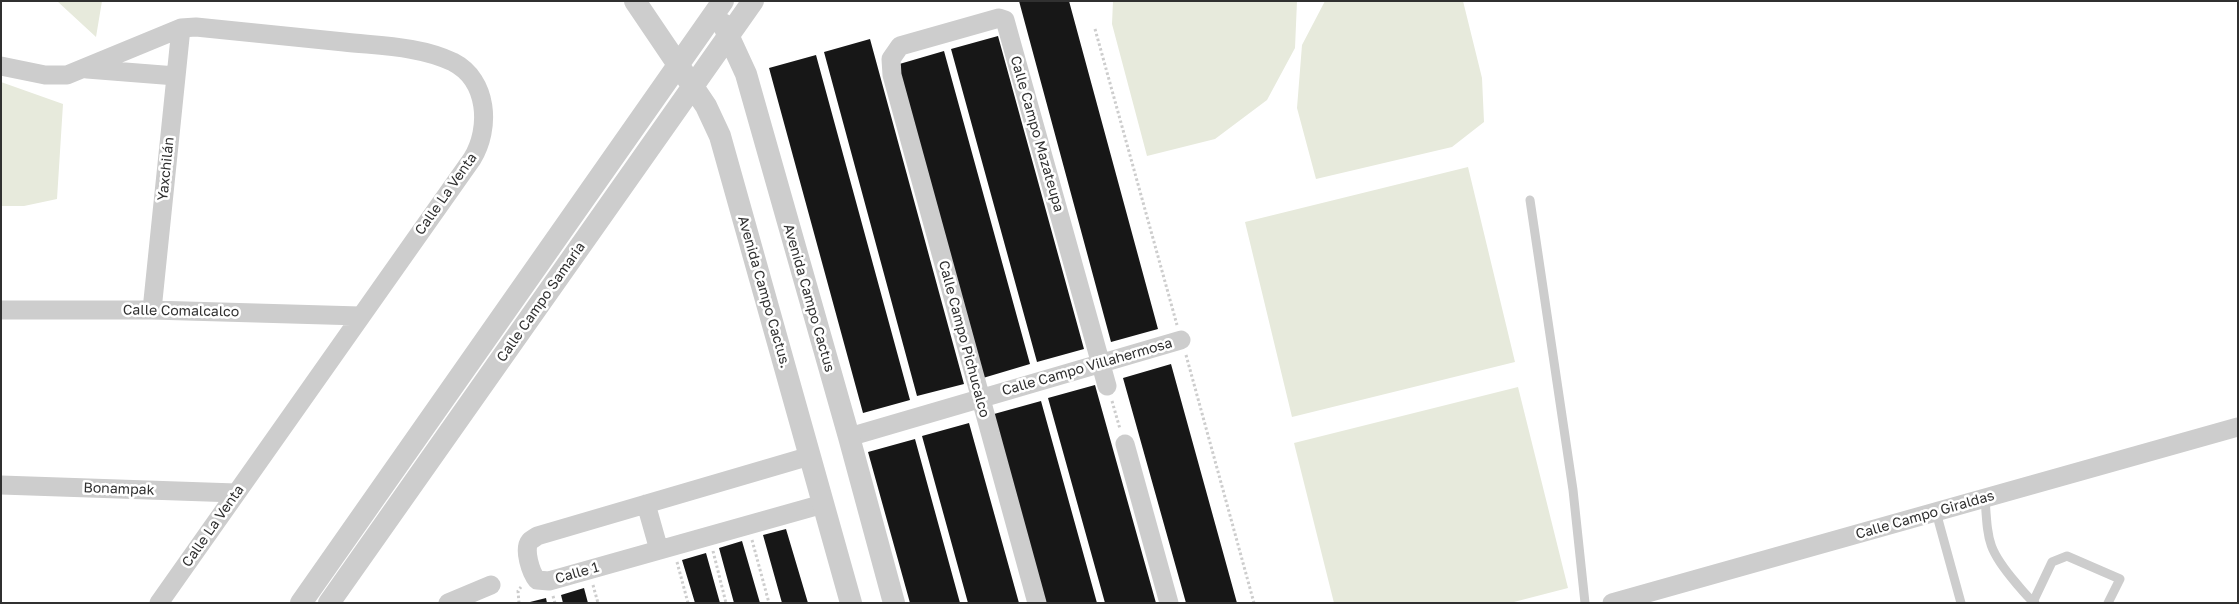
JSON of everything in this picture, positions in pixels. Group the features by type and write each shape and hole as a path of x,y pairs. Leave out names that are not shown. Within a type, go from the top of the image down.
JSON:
{"street":[{"name":"Avenida Campo Cactus.","path":"635,1 706,106 724,149 851,603"},
{"name":"Calle Campo Samaria","path":"329,603 753,1"},
{"name":"Calle Campo Samaria","path":"312,599 679,66 714,5"},
{"name":"Avenida Campo Cactus","path":"714,5 746,74 894,603"},
{"name":"Calle Campo Mazateupa","path":"892,75 891,58 900,46 999,18 1005,20 1108,386"},
{"name":"Calle La Venta","path":"1,66 45,75 67,75 181,28 196,27 409,49 454,63 473,80 479,92 484,114 477,150 159,603"},
{"name":"Yaxchilán","path":"152,310 181,28"},
{"path":"84,69 176,76"},
{"name":"Calle Campo Pichucalco","path":"892,75 979,398 1037,603"},
{"name":"Calle Comalcalco","path":"1,310 152,310 360,316"},
{"name":"Calle Campo Villahermosa","path":"849,437 1181,340"},
{"name":"Calle Campo Giraldas","path":"1612,603 2238,427"},
{"path":"1125,444 1169,603"},
{"name":"Calle 1","path":"810,456 537,536 530,540 528,552 533,575 537,580 549,581 823,504"},
{"name":"Bonampak","path":"1,485 236,493"},
{"path":"646,504 666,548"},
{"path":"453,602 491,585"}],"lane":[{"path":"1530,200 1573,490 1585,603"},
{"path":"1985,498 1988,537 1997,561 2034,602 2052,562 2068,556 2120,579 2108,603"},
{"path":"1936,512 1961,603"}],"path":[{"path":"1095,29 1254,603"},
{"path":"1108,386 1125,444"},
{"path":"748,525 769,603"},
{"path":"709,536 726,603"},
{"path":"666,548 688,603"}],"shaded area":[{"path":"57,1 102,1 96,37"},
{"path":"1113,1 1297,1 1295,48 1267,100 1215,139 1147,156 1112,24"},
{"path":"1325,1 1463,1 1482,78 1484,122 1452,147 1316,179 1297,108 1302,45"},
{"path":"1,82 63,104 57,199 24,206 1,206"},
{"path":"1468,167 1515,362 1292,417 1245,222"},
{"path":"1518,387 1568,588 1510,603 1334,603 1294,443"}],"building":[{"path":"1019,1 1069,1 1158,329 1111,342"},
{"path":"998,36 1084,349 1037,362 951,49"},
{"path":"870,39 964,384 917,396 824,52"},
{"path":"944,51 1030,364 983,378 896,65"},
{"path":"816,55 910,400 863,413 769,68"},
{"path":"1171,364 1237,603 1186,603 1123,378"},
{"path":"1095,385 1156,603 1105,603 1048,398"},
{"path":"1041,401 1097,603 1046,603 994,414"},
{"path":"969,423 1019,603 968,603 922,436"},
{"path":"915,439 960,603 910,603 868,452"},
{"path":"786,529 808,603 782,603 763,535"},
{"path":"742,541 760,603 734,603 719,548"},
{"path":"706,553 720,603 695,603 682,560"},
{"path":"584,588 588,603 563,603 561,595"},
{"path":"546,598 547,603 530,603 530,602"}]}
